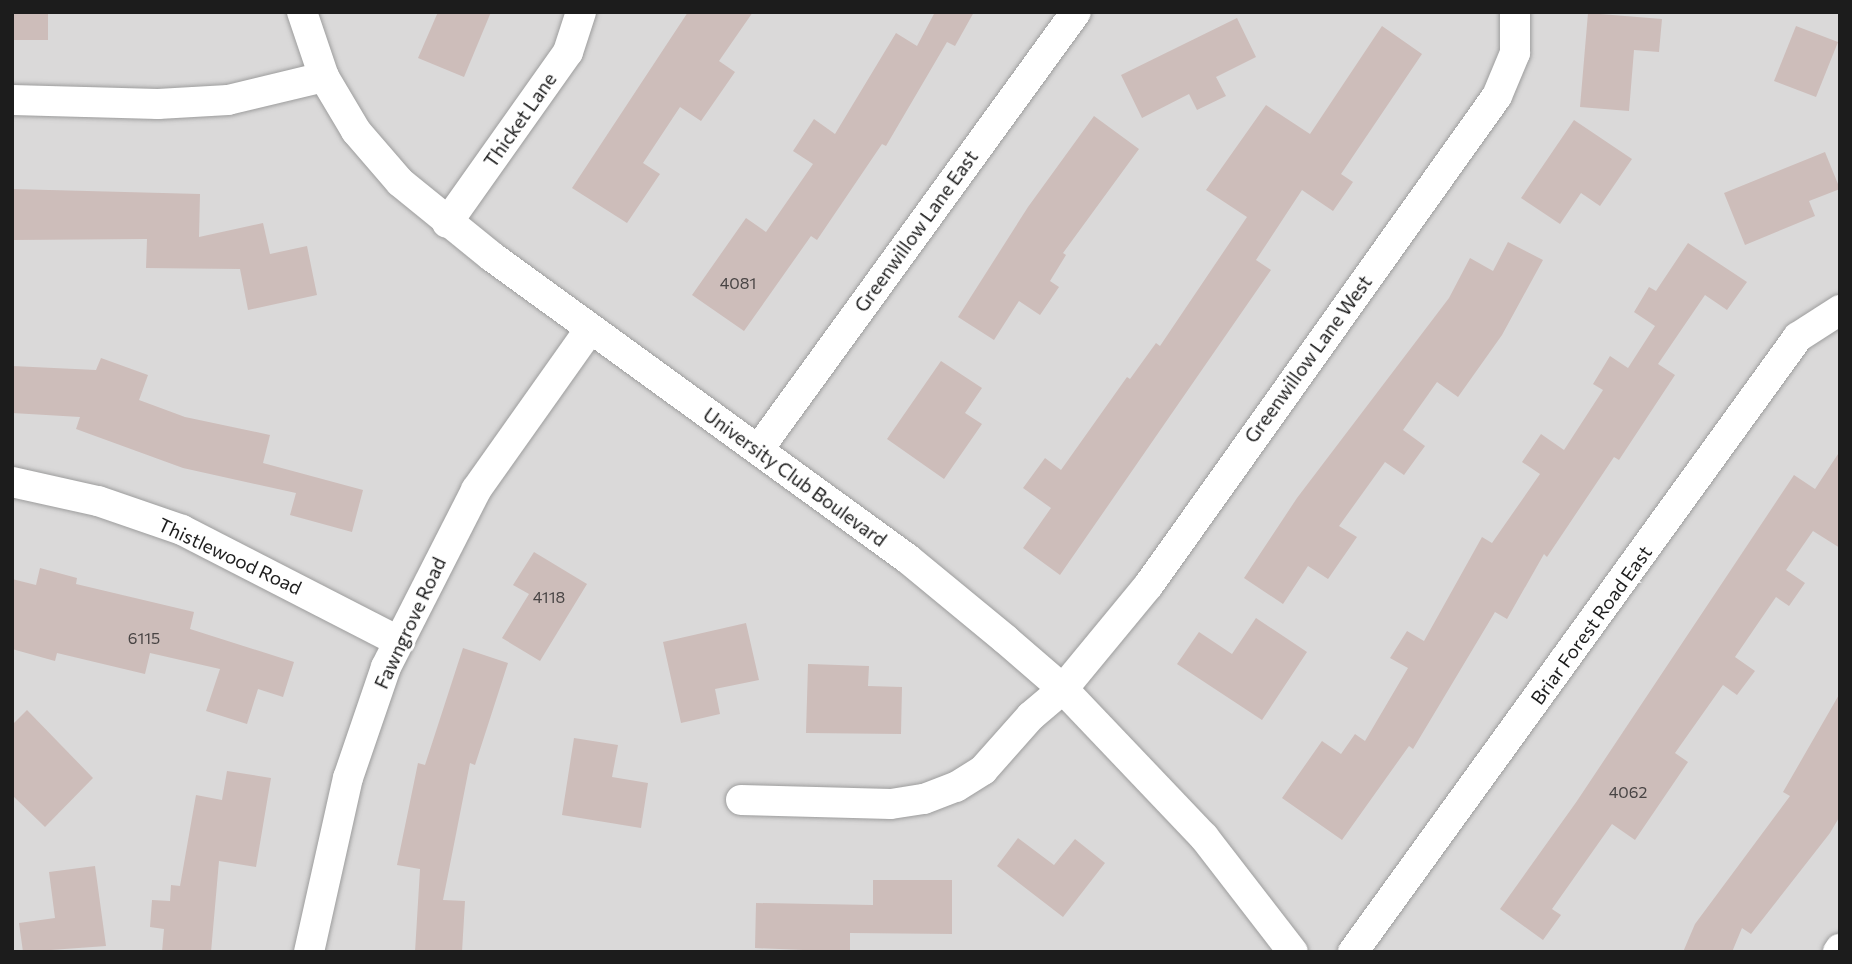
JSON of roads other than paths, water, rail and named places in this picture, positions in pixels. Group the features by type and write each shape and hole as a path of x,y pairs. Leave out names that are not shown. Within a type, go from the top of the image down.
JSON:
{"street":[{"name":"University Club Boulevard","path":"302,12 324,77 356,131 391,172 447,223 908,559 1063,689 1204,837 1293,952"},
{"name":"Thicket Lane","path":"447,223 568,52 582,12"},
{"name":"Greenwillow Lane East","path":"758,450 1076,12"},
{"name":"Greenwillow Lane West","path":"741,800 891,804 924,799 956,787 982,769 1063,689 1149,586 1497,96 1514,53 1515,12"},
{"path":"12,100 158,104 228,100 324,77"},
{"name":"Briar Forest Road East","path":"1353,952 1798,337 1840,310"},
{"name":"Fawngrove Road","path":"309,952 348,778 398,641 476,489 590,329"},
{"name":"Thistlewood Road","path":"12,482 98,501 183,530 398,641"}]}
